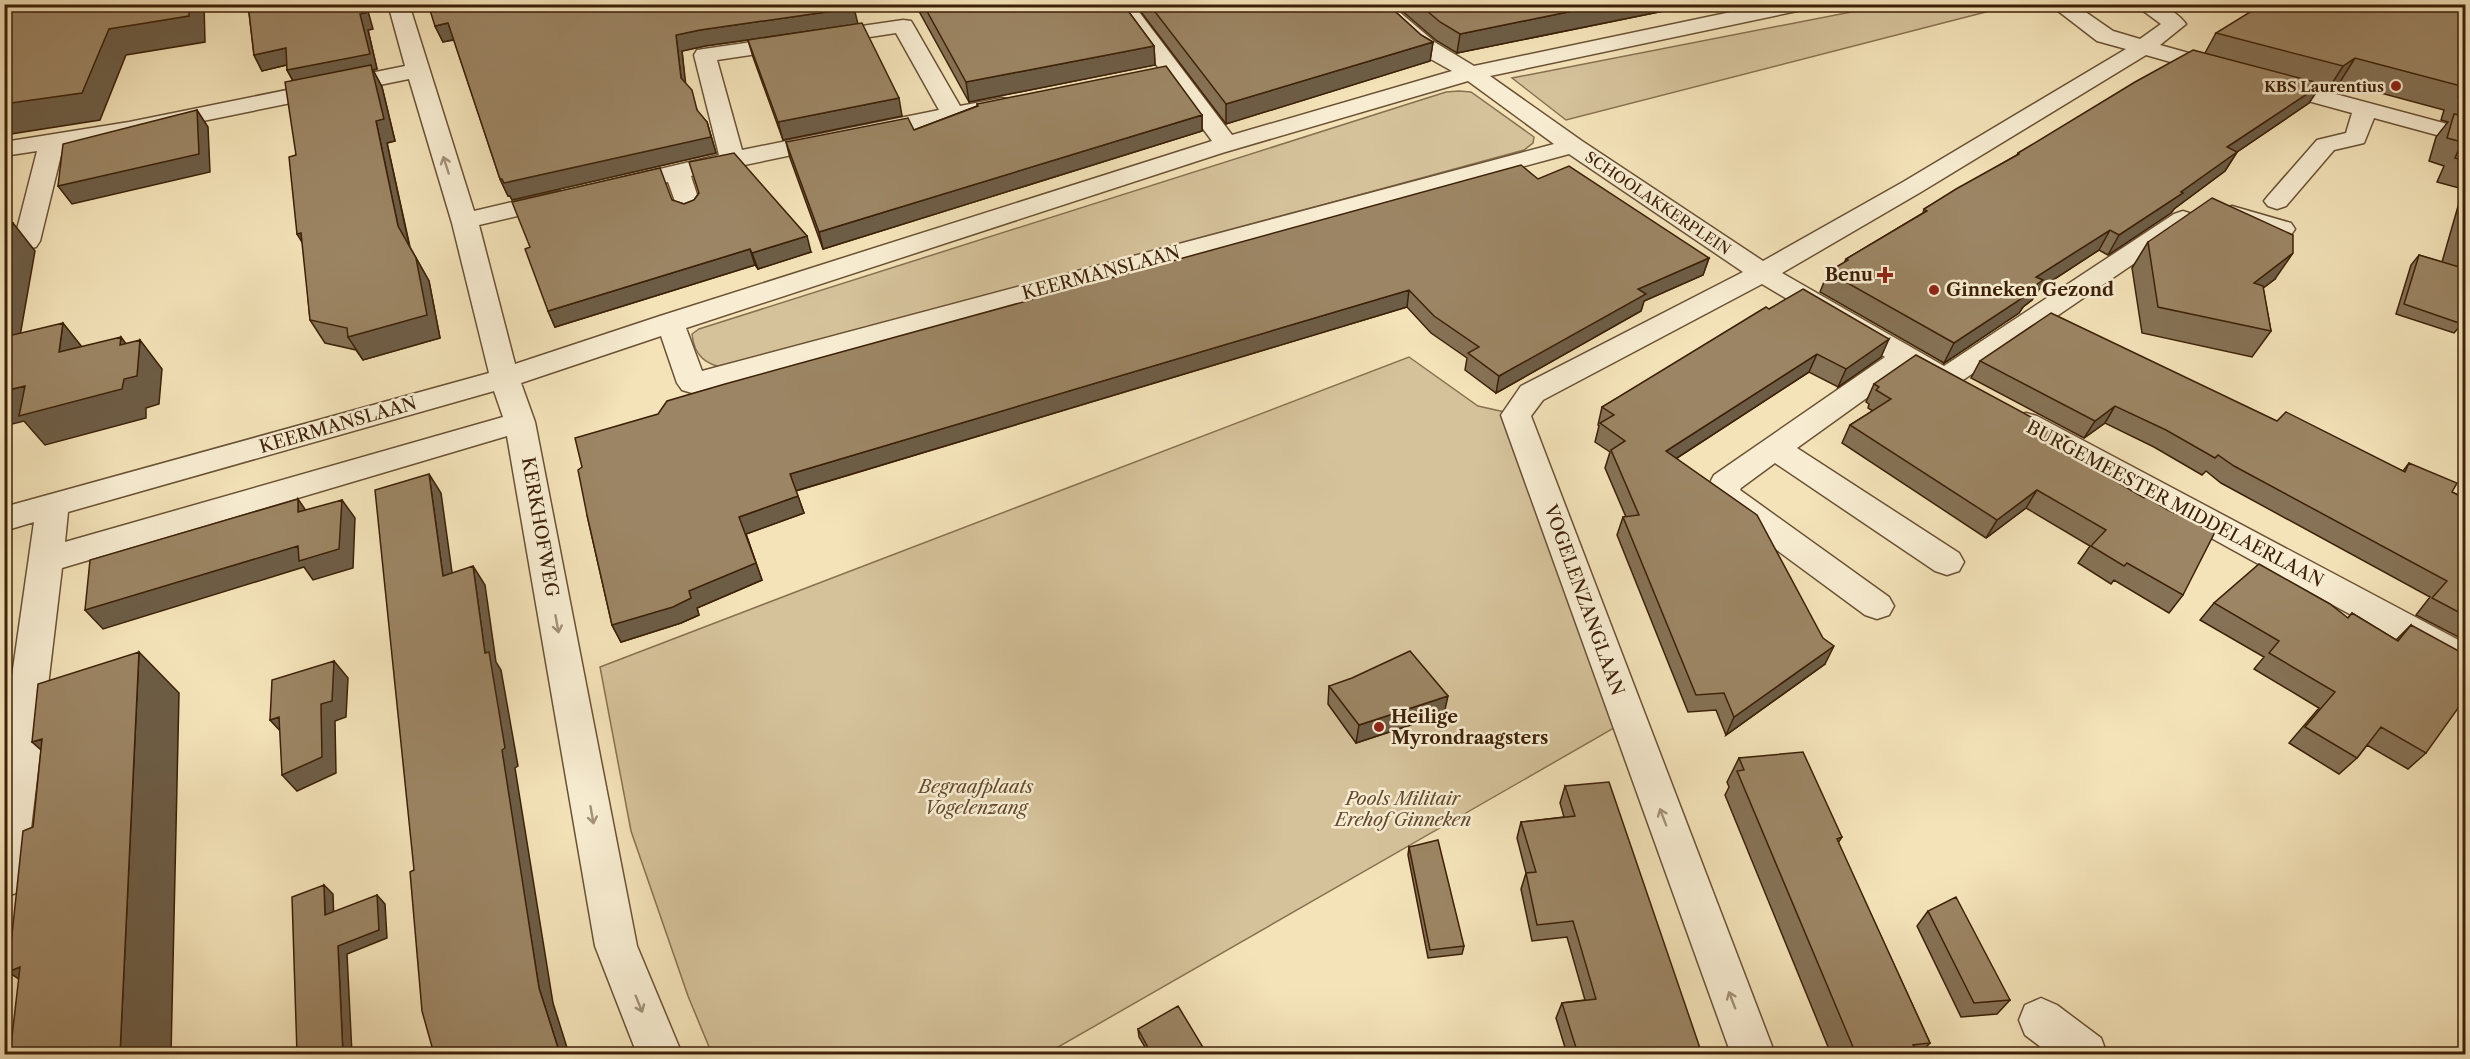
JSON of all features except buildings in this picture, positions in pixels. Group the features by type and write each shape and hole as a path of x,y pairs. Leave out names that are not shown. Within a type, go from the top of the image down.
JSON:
{"street":[{"name":"KERKHOFWEG","path":"398,4 416,71 464,221 504,378 520,422 616,946 659,1054"},
{"path":"1122,4 1163,73 1226,144"},
{"name":"SCHOOLAKKERPLEIN","path":"1377,4 1428,48 1471,73 1573,146 1762,273"},
{"path":"1471,73 1802,4"},
{"path":"2059,4 2105,36 2466,136"},
{"path":"1762,273 1922,181 2142,48 2175,24 2144,4"},
{"path":"732,159 705,56 903,27 953,114"},
{"path":"4,149 207,114 416,71"},
{"name":"KEERMANSLAAN","path":"4,519 504,378 670,322 1226,144 1471,73"},
{"path":"464,221 732,159 1026,100"},
{"path":"2277,201 2326,145 2356,138 2365,109"},
{"path":"27,241 52,141"},
{"name":"KEERMANSLAAN","path":"670,322 692,383 1573,146"},
{"path":"677,172 689,210"},
{"path":"1945,379 2204,205 2282,229"},
{"name":"BURGEMEESTER MIDDELAERLAAN","path":"1762,273 1905,357 2466,661"},
{"name":"VOGELENZANGLAAN","path":"1753,1054 1648,777 1516,414 1532,393 1762,273"},
{"path":"1877,606 1724,495 1725,483 1905,357"},
{"path":"45,561 520,422"},
{"path":"1775,448 1947,562"},
{"path":"4,879 53,505"},
{"path":"2041,1020 2085,1054"}],"green space":[{"path":"1887,5 2013,5 1566,120 1512,78"},
{"path":"1446,92 1471,92 1534,137 1533,143 1524,150 726,368 707,362 698,354 693,342 692,334 699,329"},
{"name":"Begraafplaats Vogelenzang","path":"1409,357 1478,406 1509,413 1614,728 1046,1054 712,1054 688,996 631,831 600,667"}],"place":[{"name":"KBS Laurentius","path":"2396,86"},
{"name":"Benu","path":"1885,275"},
{"name":"Ginneken Gezond","path":"1934,290"},
{"name":"Heilige Myrondraagsters","path":"1379,727"}],"park label":[{"name":"Pools Militair Erehof Ginneken","path":"1403,809"}]}
